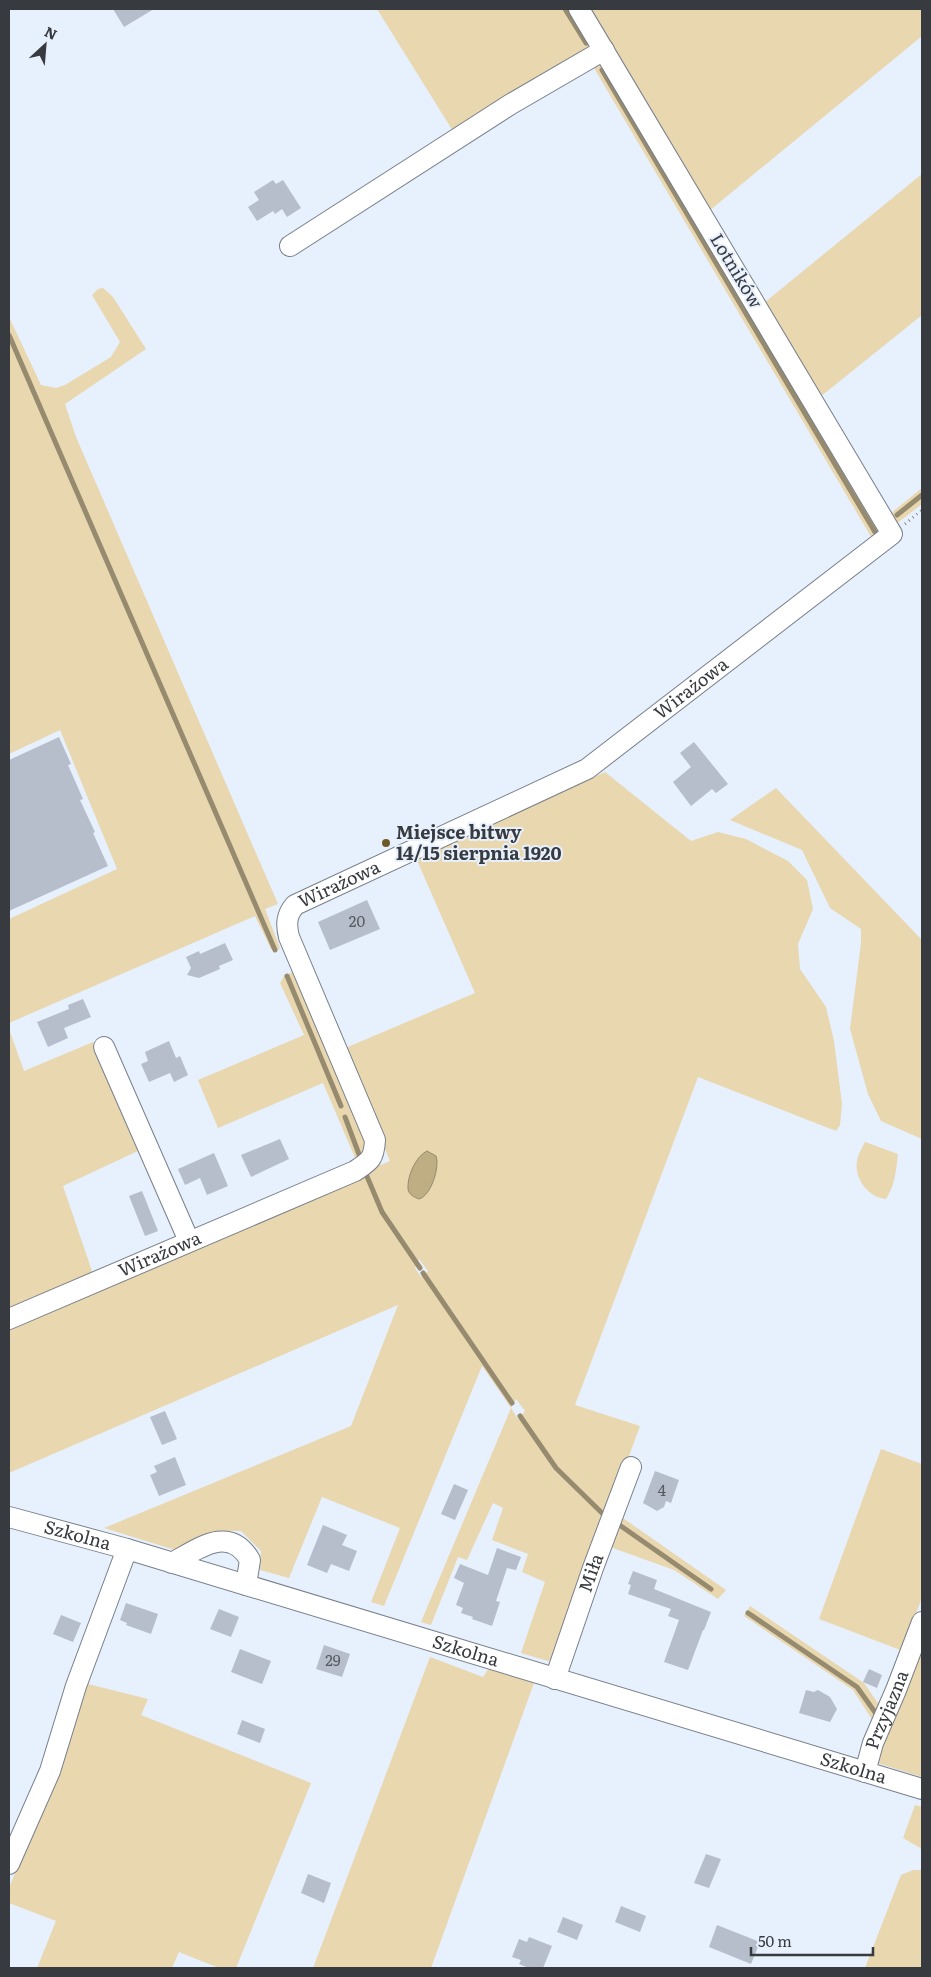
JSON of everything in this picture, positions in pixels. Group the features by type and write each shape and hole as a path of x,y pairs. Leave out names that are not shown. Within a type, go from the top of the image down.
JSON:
{"street":[{"name":"Lotników","path":"579,9 892,534"},
{"path":"290,246 511,104 604,50"},
{"name":"Wirażowa","path":"9,1319 355,1171 371,1160 375,1140 289,937 286,925 288,916 295,905 587,769 892,534"},
{"path":"104,1047 189,1241"},
{"name":"Miła","path":"555,1679 593,1568 631,1467"},
{"name":"Szkolna","path":"9,1518 127,1549 922,1789"},
{"path":"172,1563 212,1542 222,1541 235,1544 245,1552 250,1560 246,1585"},
{"path":"9,1864 50,1771 76,1686 127,1549"},
{"name":"Przyjazna","path":"865,1772 873,1742 896,1690 922,1622"}],"shaded area":[{"path":"377,9 573,9 592,46 456,136"},
{"path":"586,9 922,9 922,36 709,211"},
{"path":"591,63 604,63 877,526 873,540"},
{"path":"922,174 922,315 820,397 764,303"},
{"path":"103,288 113,297 146,349 65,404 76,437 278,904 265,909 280,948 278,950 271,949 255,916 9,1023 9,919 117,869 60,730 9,754 9,317 41,385 56,388 65,385 111,357 120,342 92,295 98,289"},
{"path":"922,488 922,504 896,524 890,514"},
{"path":"605,772 691,841 718,832 746,839 788,861 807,880 813,909 798,944 800,969 826,1007 834,1041 842,1104 840,1125 836,1131 698,1077 575,1405 640,1426 555,1657 548,1661 521,1653 545,1582 522,1572 528,1554 492,1540 503,1508 493,1503 467,1560 458,1557 431,1625 421,1622 511,1408 482,1366 384,1606 371,1602 400,1528 322,1497 289,1578 260,1570 261,1551 241,1531 231,1531 205,1538 175,1550 104,1528 351,1426 398,1305 9,1473 9,1325 390,1161 343,1049 475,993 416,858","holes":["419,1259 428,1271 421,1277 415,1268","516,1399 525,1411 518,1419 511,1408"]},
{"path":"776,788 922,940 922,1139 881,1121 868,1094 850,1029 861,943 861,929 830,908 802,850 730,820"},
{"path":"295,971 367,1145 368,1152 356,1160 323,1083 218,1128 198,1080 304,1035 280,983 284,976"},
{"path":"9,1029 24,1071 93,1042 140,1150 63,1186 93,1274 9,1311"},
{"path":"865,1142 898,1154 896,1172 886,1199 874,1195 860,1181 857,1168 858,1158"},
{"path":"427,1151 436,1156 436,1174 427,1193 419,1199 412,1196 408,1189 408,1184 415,1162"},
{"path":"881,1449 922,1464 922,1597 903,1651 819,1619"},
{"path":"620,1516 726,1590 718,1599 674,1570 610,1547"},
{"path":"750,1606 864,1683 882,1709 875,1724 853,1690 744,1616"},
{"path":"922,1638 922,1777 874,1762"},
{"path":"430,1657 483,1677 489,1668 534,1683 431,1968 313,1968"},
{"path":"84,1683 148,1699 141,1715 311,1783 236,1968 219,1968 179,1952 172,1968 37,1968 56,1921 9,1903 9,1888 58,1766"},
{"path":"915,1805 922,1807 922,1849 903,1838"},
{"path":"913,1870 922,1870 922,1968 865,1968 901,1875"}],"building":[{"path":"113,9 154,9 124,27"},
{"path":"273,180 276,184 283,180 301,208 287,217 282,209 275,214 273,211 257,221 248,207 259,200 254,192"},
{"path":"59,737 71,764 68,765 83,799 80,800 108,866 9,911 9,760"},
{"path":"694,742 728,784 716,793 712,789 691,806 673,782 691,767 680,753"},
{"path":"367,900 380,929 330,950 318,922"},
{"path":"225,943 233,960 219,966 220,969 199,978 187,975 191,968 186,957 199,951 200,954"},
{"path":"83,999 91,1017 64,1028 68,1038 48,1047 37,1022 69,1009 68,1005"},
{"path":"169,1041 176,1058 180,1056 188,1075 174,1082 170,1073 149,1082 141,1064 148,1061 145,1052"},
{"path":"280,1139 289,1159 251,1177 241,1155"},
{"path":"214,1153 228,1186 207,1195 200,1178 185,1185 178,1169"},
{"path":"142,1191 158,1231 145,1236 129,1196"},
{"path":"165,1411 177,1439 162,1445 150,1417"},
{"path":"175,1457 186,1485 159,1496 150,1475 157,1472 154,1466"},
{"path":"655,1471 679,1480 671,1503 666,1501 664,1507 657,1511 643,1503"},
{"path":"454,1484 468,1490 455,1520 441,1514"},
{"path":"323,1525 347,1535 342,1545 357,1551 349,1571 331,1564 327,1573 307,1565"},
{"path":"497,1548 521,1557 516,1570 507,1568 496,1601 500,1602 492,1626 461,1613 463,1608 456,1605 464,1583 454,1578 460,1564 488,1575"},
{"path":"633,1571 657,1580 654,1589 711,1612 688,1670 664,1662 679,1620 668,1616 671,1609 628,1594 631,1585 628,1584"},
{"path":"126,1603 158,1614 151,1634 126,1625 127,1623 120,1620"},
{"path":"219,1609 239,1617 231,1637 210,1629"},
{"path":"61,1615 81,1623 73,1642 53,1634"},
{"path":"324,1645 350,1654 342,1677 316,1669"},
{"path":"240,1649 271,1661 262,1684 231,1672"},
{"path":"869,1669 882,1675 877,1688 863,1682"},
{"path":"806,1690 814,1692 818,1690 830,1697 837,1709 830,1722 799,1713"},
{"path":"242,1720 265,1729 260,1743 237,1734"},
{"path":"706,1854 721,1859 709,1888 694,1883"},
{"path":"308,1874 331,1883 324,1903 301,1893"},
{"path":"621,1906 646,1916 640,1932 615,1922"},
{"path":"563,1917 583,1925 577,1940 557,1932"},
{"path":"717,1925 760,1942 751,1964 709,1947"},
{"path":"529,1937 552,1946 543,1968 529,1968 519,1964 521,1960 512,1957 519,1939 527,1942"}],"waterway":[{"path":"565,9 586,43"},
{"path":"602,70 875,532"},
{"path":"9,335 275,950"},
{"path":"897,515 922,495"},
{"path":"287,976 341,1106"},
{"path":"345,1117 360,1157"},
{"path":"366,1174 382,1212 420,1268"},
{"path":"423,1273 512,1403"},
{"path":"520,1416 556,1468 604,1515"},
{"path":"618,1524 711,1589"},
{"path":"748,1613 857,1687 877,1715"}],"place":[{"name":"Miejsce bitwy 14/15 sierpnia 1920","path":"386,843"}]}
